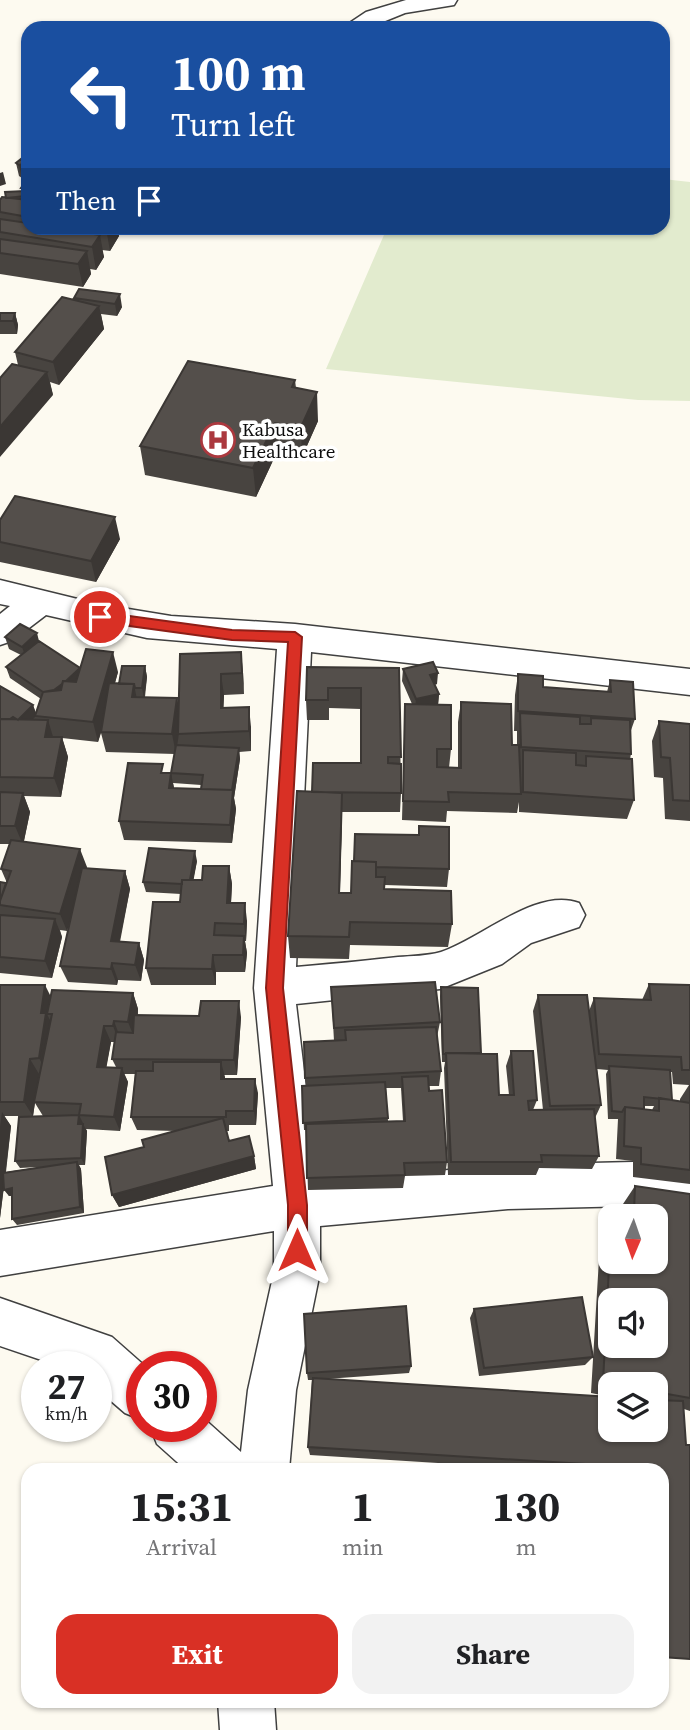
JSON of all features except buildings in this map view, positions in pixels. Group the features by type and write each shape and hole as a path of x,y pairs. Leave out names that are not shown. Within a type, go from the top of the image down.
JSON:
{"street":[{"path":"364,21 409,6 446,0"},
{"path":"0,592 42,600 100,617 169,628 232,635 295,637 690,682"},
{"path":"0,632 42,600"},
{"path":"265,1463 272,1390 297,1272 297,1205 274,988 295,637"},
{"path":"274,988 440,971 488,951 517,930 565,915"},
{"path":"0,1253 297,1205 508,1187 633,1184 690,1194"},
{"path":"0,1322 95,1354 126,1382"},
{"path":"192,1442 215,1463"},
{"path":"246,1708 248,1730"}],"green space":[{"path":"670,180 690,182 690,401 638,400 326,369 384,235 670,235"}],"place":[{"name":"Kabusa Healthcare","path":"218,440"}],"route":[{"path":"100,617 232,635 295,637 274,988 297,1205 297,1250"}]}
